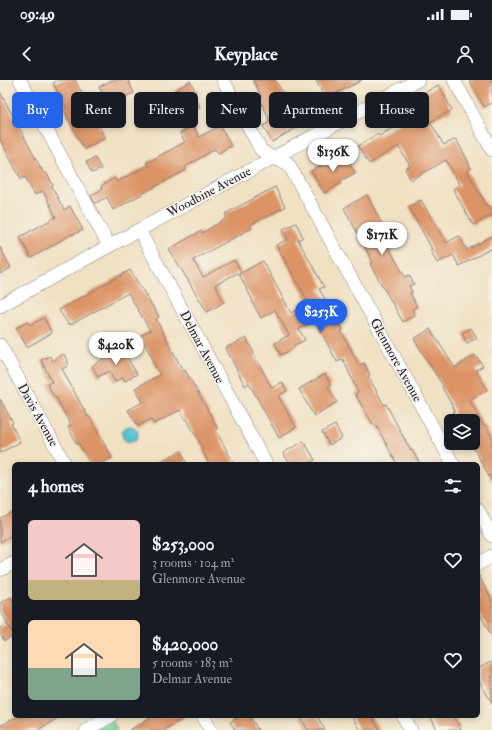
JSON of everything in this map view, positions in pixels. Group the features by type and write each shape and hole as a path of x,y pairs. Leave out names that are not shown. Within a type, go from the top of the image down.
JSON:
{"street":[{"path":"20,80 109,246"},
{"name":"Glenmore Avenue","path":"223,80 261,150 272,158 288,163 452,462"},
{"name":"Woodbine Avenue","path":"0,306 418,80"},
{"path":"454,80 492,150"},
{"name":"Delmar Avenue","path":"139,230 265,462"},
{"name":"Davis Avenue","path":"0,345 64,462"},
{"path":"480,514 492,536"},
{"path":"480,563 492,556"},
{"path":"0,570 12,564"},
{"path":"86,730 107,718"},
{"path":"204,718 211,730"},
{"path":"404,718 411,730"}],"green space":[{"path":"111,718 117,730 86,730"}],"water":[{"path":"130,426 136,428 138,434 136,440 130,442 124,440 122,434 124,428"}],"building":[{"path":"59,80 75,80 81,92 71,92 71,124 64,110 67,109 63,102 63,92 58,92 53,83"},
{"path":"112,80 128,80 134,93 126,97 126,92 102,92 99,87"},
{"path":"253,80 275,80 282,92 269,92 269,118 261,103 262,97 261,92 259,92"},
{"path":"316,80 362,80 339,92 322,92"},
{"path":"469,80 492,80 492,103 484,107"},
{"path":"190,81 196,92 175,92"},
{"path":"439,85 452,110 430,122 444,145 456,139 469,163 471,169 467,171 487,206 489,205 492,211 492,215 473,225 453,189 460,185 446,160 411,180 405,169 410,166 398,146 369,164 358,146 377,134 379,136 392,128 429,128 429,92 426,92"},
{"path":"0,92 12,114 12,128 19,128 44,174 46,172 64,210 70,206 83,230 72,234 31,258 20,237 56,217 43,191 35,195 25,177 21,179 0,139"},
{"path":"269,123 269,128 296,128 272,142 263,126"},
{"path":"73,128 100,128 105,138 84,149"},
{"path":"189,128 194,128 199,137 216,128 221,128 231,146 218,153 215,149 185,167 186,170 113,210 107,197 95,203 91,196 102,189 101,186 115,178 117,182 148,165 146,163 185,142 180,133"},
{"path":"344,154 355,173 340,181 342,183 324,193 311,171"},
{"path":"95,158 101,169 92,173 86,162"},
{"path":"275,187 285,207 250,225 252,228 193,260 203,277 234,260 241,271 215,285 224,302 207,312 169,249 201,231 202,233 227,218 225,214"},
{"path":"367,195 383,226 385,225 391,236 384,239 405,277 409,275 414,284 409,286 412,292 410,293 417,307 412,309 415,315 403,322 370,264 373,262 344,208"},
{"path":"421,200 446,243 459,236 467,250 492,236 492,248 459,266 453,255 437,263 430,250 432,249 409,207"},
{"path":"296,223 303,237 298,240 324,287 319,289 343,330 341,331 359,365 364,363 370,375 368,376 384,405 386,404 411,451 412,450 419,462 396,462 376,425 374,426 355,394 358,392 343,359 337,362 315,320 299,329 305,340 293,346 295,348 281,355 275,343 289,335 275,310 261,318 239,274 263,261 291,313 309,303 276,245 288,239 283,229"},
{"path":"0,247 11,268 0,274"},
{"path":"130,270 159,317 156,319 183,371 185,370 210,414 218,429 216,431 233,462 208,462 202,450 203,449 187,419 185,420 180,410 154,424 151,419 138,426 128,410 143,402 135,388 160,375 140,336 150,330 128,293 70,325 59,310"},
{"path":"44,318 52,333 27,347 16,328 28,322 30,325"},
{"path":"471,328 477,338 467,343 462,333"},
{"path":"430,329 455,368 475,355 483,366 476,370 487,390 469,400 477,414 454,414 453,412 455,411 442,387 443,386 414,339"},
{"path":"246,338 272,388 282,382 287,391 278,396 296,427 279,438 249,383 245,386 226,348"},
{"path":"121,348 137,374 125,381 123,377 115,382 109,371 98,377 92,366"},
{"path":"64,354 68,362 68,366 62,369 112,458 104,462 89,462 79,444 77,444 68,427 71,426 56,397 55,398 47,384 52,382 41,360 50,356 52,361"},
{"path":"325,374 331,385 328,387 337,402 314,416 299,389"},
{"path":"0,399 13,423 11,424 20,442 0,453"},
{"path":"480,419 492,438 492,482 475,450 480,450"},
{"path":"335,425 342,438 329,445 322,432"},
{"path":"304,441 315,460 312,462 289,462 283,453"},
{"path":"181,451 186,462 159,462"},
{"path":"12,512 12,535 0,542 0,518"},
{"path":"480,578 492,600 492,637 480,614"},
{"path":"11,597 12,599 12,631 0,610 0,603"},
{"path":"7,624 12,633 12,637 4,641 0,633 0,628"},
{"path":"492,661 492,703 480,682 480,668"},
{"path":"14,718 58,718 38,730 0,730 0,726"},
{"path":"150,718 184,718 164,730 130,730"},
{"path":"237,718 251,718 258,730 235,730 230,722"},
{"path":"301,718 318,718 325,730 308,730"},
{"path":"352,718 372,718 380,730 360,730"},
{"path":"431,718 455,718 461,730 437,730"}]}
